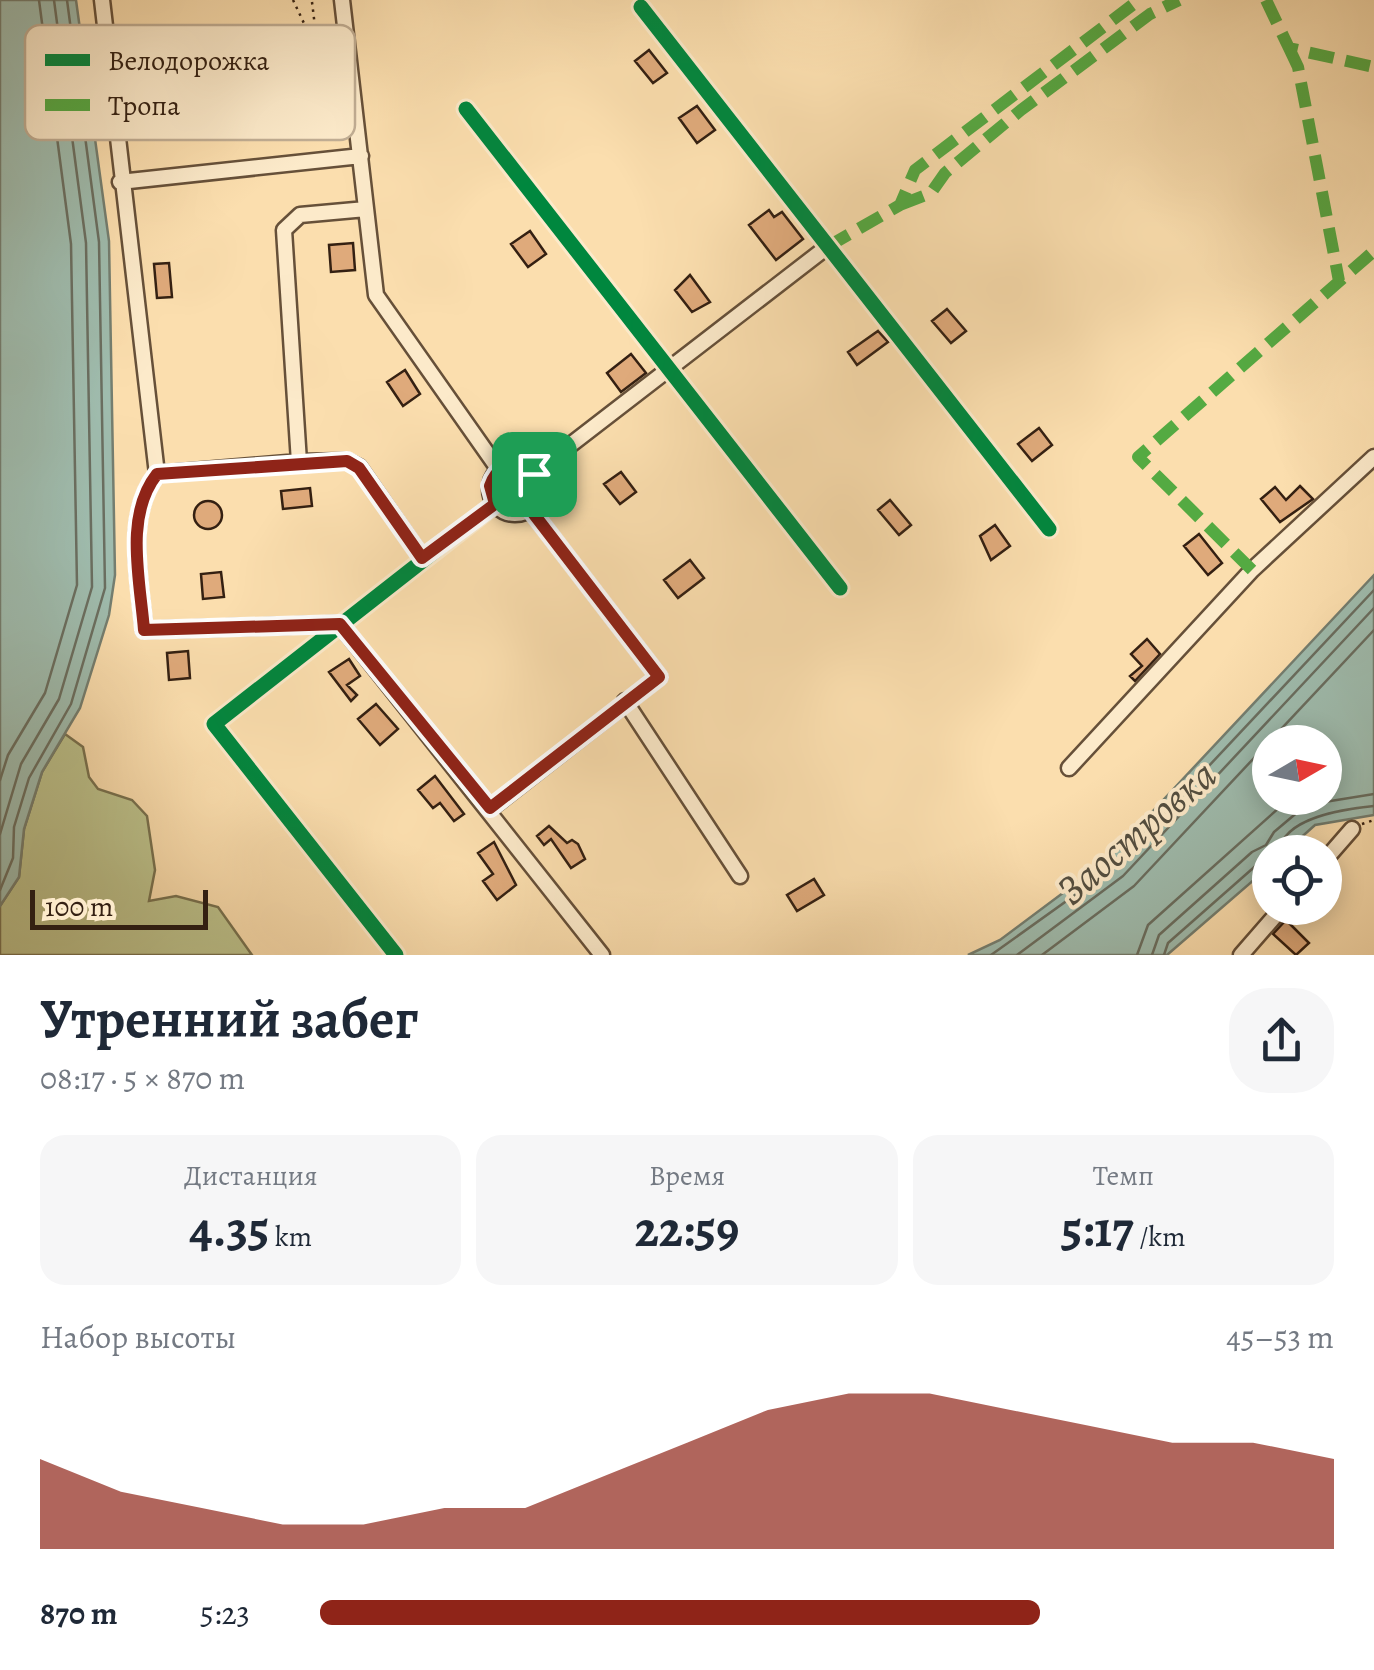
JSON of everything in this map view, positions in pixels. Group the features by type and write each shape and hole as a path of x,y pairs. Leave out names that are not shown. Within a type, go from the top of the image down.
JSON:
{"street":[{"path":"102,0 104,25"},
{"path":"342,0 345,25"},
{"path":"641,8 1049,529"},
{"path":"355,107 376,294 499,470"},
{"path":"466,108 840,588"},
{"path":"116,140 157,474"},
{"path":"120,182 361,156"},
{"path":"299,462 284,230 300,214 366,209"},
{"path":"534,474 827,247"},
{"path":"1069,768 1252,570 1374,457"},
{"path":"340,624 144,630 137,533 140,494 157,474 347,461 359,468 422,558"},
{"path":"513,464 534,474 540,488 530,509 508,513 495,504 490,486 499,470 513,464"},
{"path":"396,955 214,724 495,504"},
{"path":"490,808 659,677 530,509"},
{"path":"340,624 490,808 602,955"},
{"path":"626,702 740,876"},
{"path":"1342,840 1352,829"},
{"path":"1240,955 1267,925"}],"path":[{"path":"294,0 305,25"}],"green space":[{"path":"65,734 83,747 89,777 98,789 132,800 147,816 155,870 149,901 176,896 218,907 252,955 0,955 0,906 19,877 24,829 42,772"}],"water":[{"path":"0,0 76,0 79,25 25,25 25,140 95,140 109,241 115,575 109,615 80,708 42,772 24,829 19,877 0,906"},
{"name":"Заостровка","path":"1374,575 1374,815 1315,825 1304,835 1252,835 1252,882 1167,955 968,955 1000,940 1107,860"}],"building":[{"path":"649,50 667,73 653,83 635,61"},
{"path":"697,106 715,130 697,143 679,118"},
{"path":"769,210 774,217 782,212 803,239 776,260 749,225"},
{"path":"530,231 546,254 528,267 511,244"},
{"path":"353,243 355,270 331,272 329,245"},
{"path":"169,263 172,297 157,298 154,264"},
{"path":"690,275 710,302 692,312 675,290"},
{"path":"947,309 966,331 951,343 932,321"},
{"path":"878,331 888,342 857,365 848,352"},
{"path":"631,354 646,373 621,392 607,373"},
{"path":"405,370 420,394 403,406 387,382"},
{"path":"1039,428 1052,445 1032,461 1018,444"},
{"path":"621,472 636,492 620,504 604,484"},
{"path":"1300,486 1313,499 1280,522 1261,499 1275,487 1286,500"},
{"path":"310,488 312,506 283,509 281,491"},
{"path":"890,500 911,525 899,535 878,510"},
{"path":"208,501 218,505 222,515 218,525 208,529 198,525 194,515 198,505"},
{"path":"995,525 1010,546 991,560 980,536"},
{"path":"1199,534 1222,563 1208,575 1184,546"},
{"path":"690,560 704,578 678,598 664,580"},
{"path":"221,572 224,597 203,599 201,574"},
{"path":"1147,639 1160,654 1135,681 1130,676 1142,666 1131,654"},
{"path":"188,651 190,678 169,680 167,653"},
{"path":"349,659 360,676 347,685 357,695 351,701 329,672"},
{"path":"376,704 398,729 380,745 358,719"},
{"path":"435,776 464,814 454,821 440,803 433,808 418,790"},
{"path":"549,826 567,843 572,840 578,844 585,859 571,868 551,839 544,845 537,836"},
{"path":"494,842 516,885 497,900 483,881 493,874 478,853"},
{"path":"814,879 824,895 797,911 787,895"},
{"path":"1281,925 1291,925 1309,943 1296,955 1273,934"}],"marked path":[{"path":"827,247 900,205 915,170 1139,0"},
{"path":"900,205 931,193 945,173 1021,110 1150,14 1179,0"},
{"path":"1266,0 1289,48 1374,67"},
{"path":"1289,48 1298,67 1339,281"},
{"path":"1252,570 1138,457 1374,251"}],"cycle path":[{"path":"641,7 1049,529"},
{"path":"466,109 840,588"},
{"path":"396,955 214,724 495,504"}],"route":[{"path":"347,461 359,468 422,558 495,504 490,486 499,470 513,464 534,474 540,488 530,509 659,677 490,808 340,624 144,630 137,533 140,494 157,474 347,461"}]}
